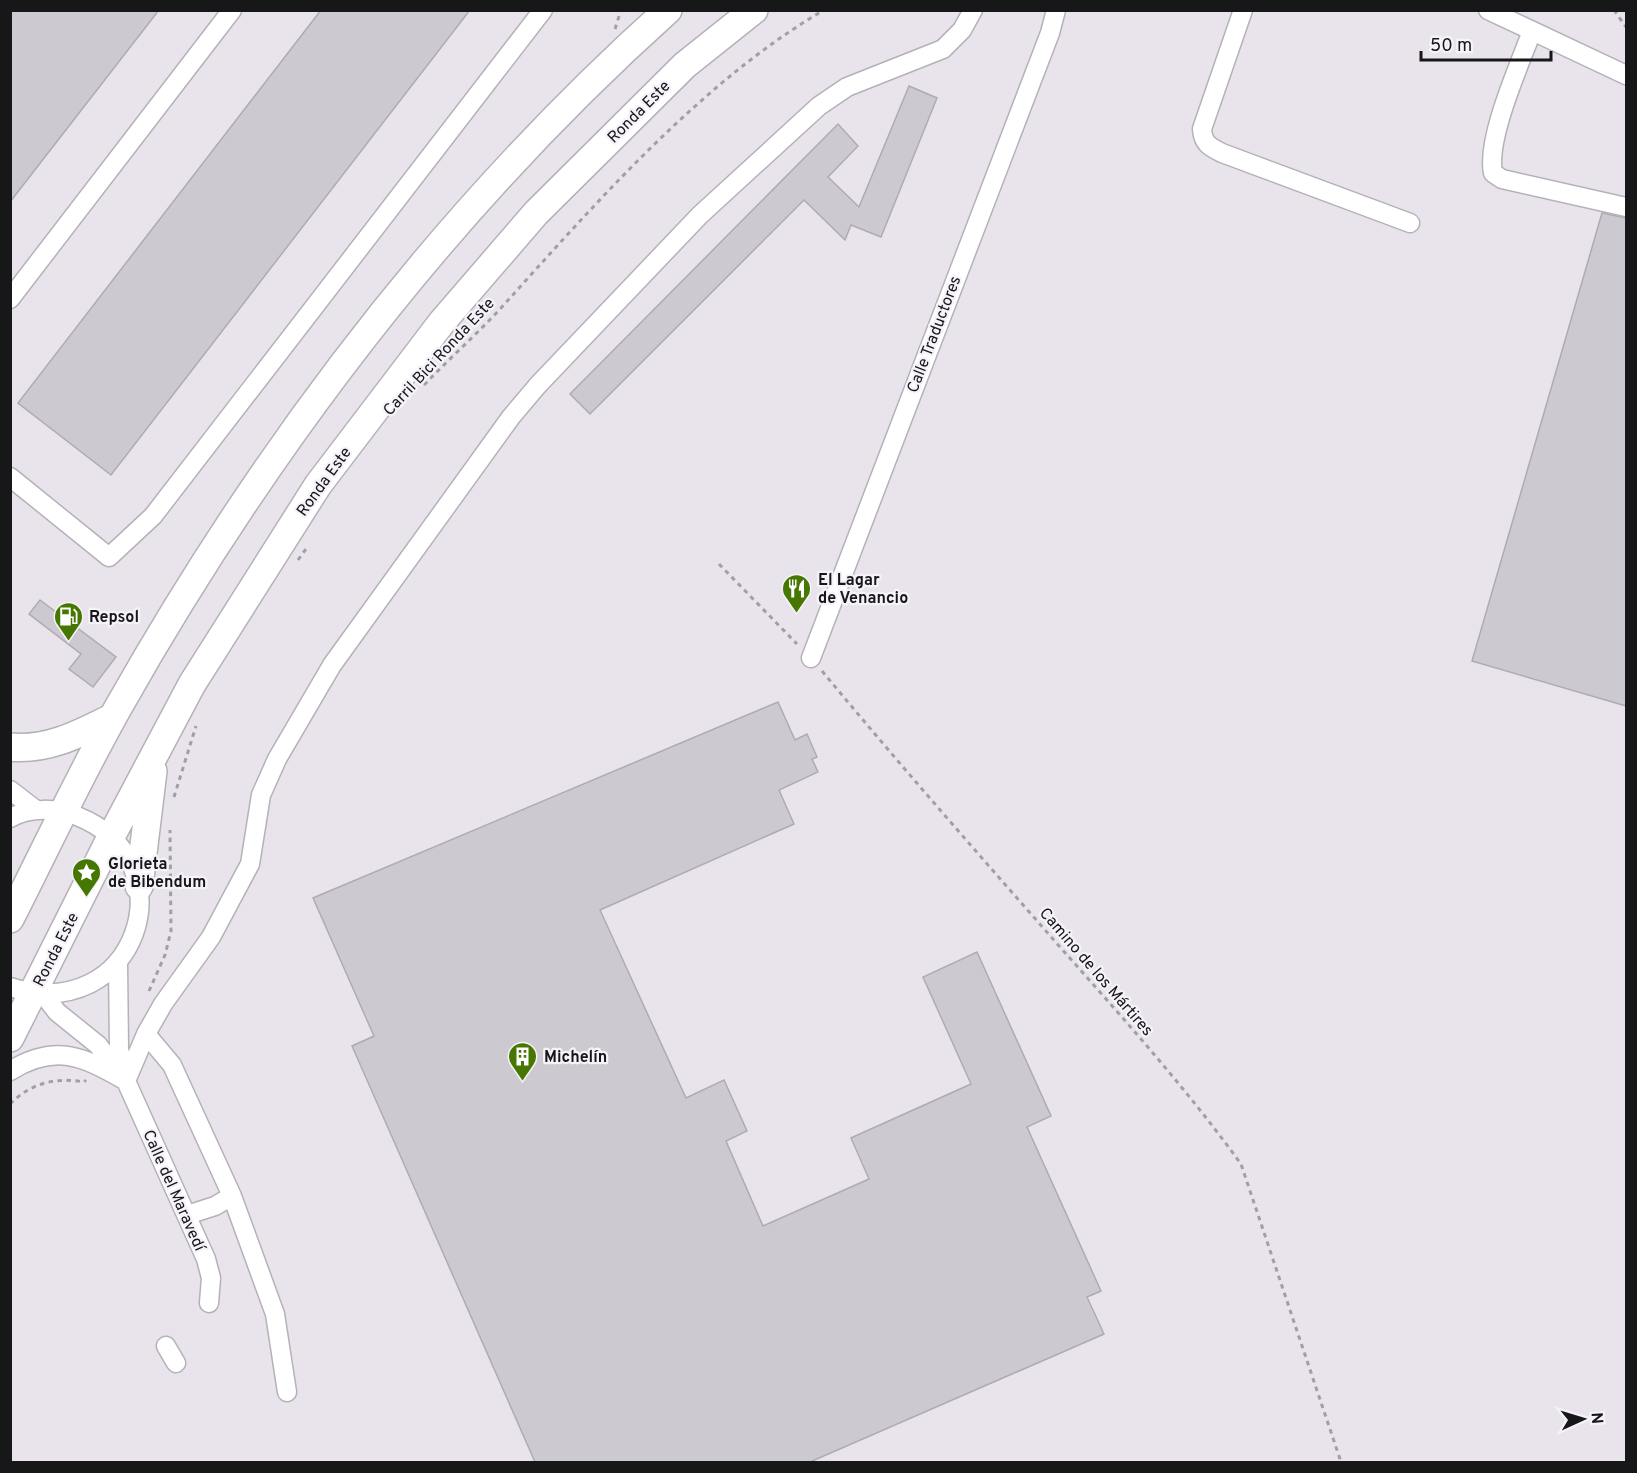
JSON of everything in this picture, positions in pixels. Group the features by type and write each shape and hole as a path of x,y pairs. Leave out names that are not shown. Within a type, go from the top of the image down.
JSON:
{"highway":[{"path":"10,918 113,717 220,538 287,438 354,350 476,200 598,72 668,10"},
{"name":"Ronda Este","path":"10,1038 29,992 192,684 318,485 442,322 536,213 685,65 754,10"},
{"path":"10,747 44,746 77,735 113,717"},
{"path":"140,886 154,758"}],"street":[{"path":"10,299 232,10"},
{"path":"10,477 109,556 153,516 543,10"},
{"path":"10,1071 29,1060 61,1053 101,1066 126,1080 146,1034 163,1004 211,937 250,864 261,795 277,759 332,665 511,417 537,385 700,215 819,106 847,87 943,49 962,30 973,10"},
{"name":"Calle Traductores","path":"811,658 1050,33 1056,10"},
{"path":"1243,10 1202,129 1207,145 1222,153 1410,223"},
{"path":"1488,10 1626,75"},
{"path":"1532,31 1500,119 1491,161 1493,173 1502,179 1626,207"},
{"path":"10,790 36,810"},
{"path":"10,818 36,810 65,811 95,823 112,835 128,857 140,886 137,926 118,963 100,979 79,990 56,995 29,992"},
{"name":"Calle del Maravedí","path":"118,963 119,1049 126,1080 206,1259 211,1278 209,1303"},
{"name":"Calle del Maravedí","path":"29,992 98,1046 126,1080"},
{"path":"146,1034 172,1065 232,1196 275,1314 287,1392"},
{"path":"187,1215 215,1206 232,1196"},
{"path":"166,1346 176,1363"}],"path":[{"name":"Carril Bici Ronda Este","path":"421,388 499,310 598,202 659,142 759,52 824,10"},
{"path":"1614,10 1626,27"},
{"path":"297,562 309,544"},
{"name":"Camino de los Mártires","path":"719,564 811,658 906,772 1099,991 1213,1125 1241,1164 1341,1462"},
{"path":"172,807 181,769 197,726"},
{"path":"148,995 165,955 171,931 170,826"},
{"path":"10,1104 28,1088 51,1081 69,1079 84,1082"}],"building":[{"path":"10,10 159,10 10,202"},
{"path":"321,10 470,10 111,475 18,403"},
{"path":"909,86 937,98 881,237 851,225 845,240 804,200 590,414 570,394 838,124 858,146 828,177 859,207"},
{"path":"1602,213 1626,218 1626,706 1472,661"},
{"path":"40,600 116,657 93,687 69,669 81,654 29,614"},
{"name":"Michelín","path":"778,702 795,740 807,734 817,757 812,759 818,772 779,790 794,824 600,910 686,1098 724,1080 747,1131 726,1141 763,1226 869,1179 851,1138 971,1084 923,977 977,952 1051,1116 1027,1127 1101,1291 1087,1297 1104,1334 810,1462 535,1462 352,1046 374,1036 313,898"}],"place":[{"name":"El Lagar de Venancio","path":"797,614"},
{"name":"Repsol","path":"68,642"},
{"name":"Glorieta de Bibendum","path":"87,898"},
{"name":"Michelín","path":"523,1082"}]}
